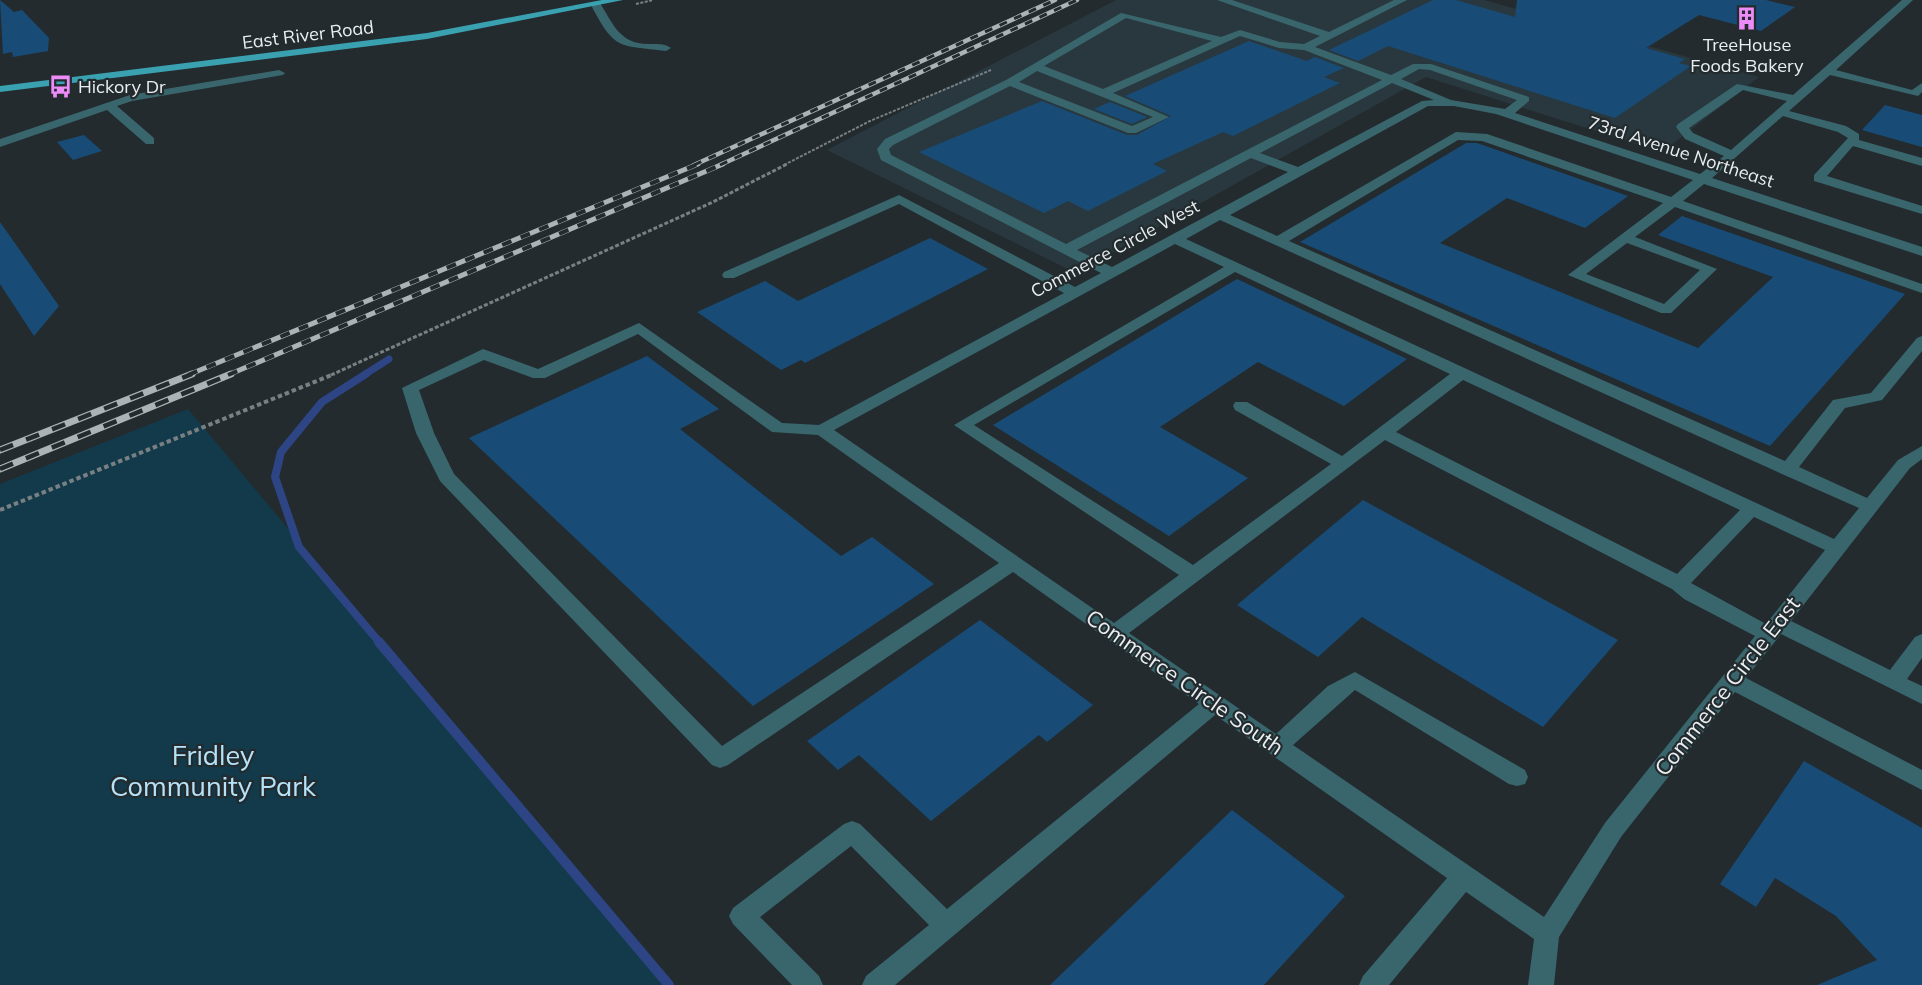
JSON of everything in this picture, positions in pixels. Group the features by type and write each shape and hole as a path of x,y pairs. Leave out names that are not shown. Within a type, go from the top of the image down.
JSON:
{"main road":[{"path":"447,20 564,0"},
{"name":"East River Road","path":"0,90 352,46 472,28 618,0"},
{"name":"East River Road","path":"0,77 416,25"}],"street":[{"path":"1222,0 1328,35"},
{"path":"1306,47 1402,0"},
{"path":"1625,238 1710,269 1666,310 1575,275 1733,155 1908,0"},
{"path":"596,4 608,26 622,42 633,46 666,48"},
{"path":"1112,273 885,157 883,149 889,142 1010,82 1125,15 1222,40"},
{"path":"1103,93 1275,18"},
{"path":"1240,33 1279,45 1306,47 1454,103"},
{"path":"1066,250 1417,66 1425,66 1525,99 1506,114"},
{"path":"1010,82 1132,130 1162,117 1035,67"},
{"path":"1828,71 1919,95"},
{"path":"0,143 42,131 107,105 153,92 279,73"},
{"path":"1733,155 1689,136 1682,127 1741,86 1795,99"},
{"name":"73rd Avenue Northeast","path":"1426,104 1454,103 1506,114 1702,177 1922,252"},
{"name":"Commerce Circle West","path":"822,430 1426,104"},
{"path":"107,105 126,118 150,141"},
{"path":"1781,112 1842,129 1855,137 1819,178 1922,210"},
{"path":"1278,241 1456,136 1483,137 1922,289"},
{"path":"1851,142 1922,162"},
{"path":"1251,154 1299,172"},
{"path":"729,275 899,199 1076,293"},
{"path":"1220,215 1869,506"},
{"path":"1175,239 1837,548"},
{"path":"1193,575 962,425 1234,267"},
{"path":"822,430 778,428 639,328 539,375 483,354 410,388 425,434 446,477 720,759 1013,563"},
{"path":"1788,470 1839,405 1876,397 1922,341"},
{"path":"1115,633 1344,464 1463,372"},
{"path":"1241,406 1344,464"},
{"name":"Commerce Circle South","path":"822,430 1547,934"},
{"path":"1384,433 1679,584 1691,594 1922,696"},
{"name":"Commerce Circle East","path":"1547,934 1613,830 1869,506 1904,464 1920,454"},
{"path":"1679,584 1752,508"},
{"path":"1893,682 1922,642"},
{"path":"1277,746 1336,692 1355,680 1517,777"},
{"path":"1732,681 1922,781"},
{"path":"875,985 1215,703"},
{"path":"810,985 742,916 852,831 947,926"},
{"path":"1372,985 1464,876"},
{"path":"1541,985 1547,934"}],"path":[{"path":"0,510 320,380 713,202 870,121 983,72 995,70"}],"shaded area":[{"path":"1116,0 1484,0 1759,77 1662,152 1426,77 1076,273 827,150"}],"green space":[{"name":"Fridley Community Park","path":"188,409 670,985 0,985 0,484"}],"building":[{"path":"0,0 14,12 22,10 49,38 48,51 13,57 12,52 3,54"},
{"path":"1433,0 1456,0 1515,17 1517,0 1766,0 1795,7 1761,31 1699,15 1646,48 1685,59 1679,63 1691,66 1615,118 1388,46 1358,61 1329,50"},
{"path":"1249,41 1307,61 1315,57 1344,68 1324,77 1340,83 1233,136 1223,132 1153,164 1167,171 1088,211 1068,201 1044,213 919,152 1042,101 1127,135 1137,135 1171,116 1125,96"},
{"path":"1110,102 1147,117 1132,124 1094,109"},
{"path":"1885,105 1922,115 1922,147 1862,130"},
{"path":"84,135 102,151 73,160 57,142"},
{"path":"1466,143 1477,143 1628,196 1585,228 1507,198 1440,243 1698,348 1773,277 1658,235 1682,216 1905,294 1770,446 1300,242"},
{"path":"0,222 59,306 34,336 0,284"},
{"path":"930,238 988,269 805,363 801,360 781,370 697,312 765,281 798,301"},
{"path":"1237,279 1407,359 1344,406 1258,362 1160,427 1248,478 1169,536 993,425"},
{"path":"647,356 719,409 680,429 841,556 872,537 934,584 753,706 469,438"},
{"path":"1363,500 1618,640 1543,727 1362,617 1318,657 1237,605"},
{"path":"980,620 1093,705 1047,742 1039,735 931,821 859,755 838,770 807,741"},
{"path":"1804,761 1922,828 1922,985 1817,985 1877,960 1836,916 1775,878 1756,907 1720,884"},
{"path":"1232,810 1345,896 1264,985 1050,985"}],"waterway":[{"path":"364,375 389,359"},
{"path":"366,374 322,402 281,452 275,477 299,547 380,643"},
{"path":"379,642 669,985"}],"railway":[{"path":"694,165 1055,0"},
{"path":"720,165 1077,0"},
{"path":"188,375 698,164"},
{"path":"228,375 723,164"},
{"path":"0,450 192,374"},
{"path":"0,469 231,374"}],"place":[{"name":"TreeHouse Foods Bakery","path":"1747,19"},
{"name":"Hickory Dr","path":"60,87"}]}
